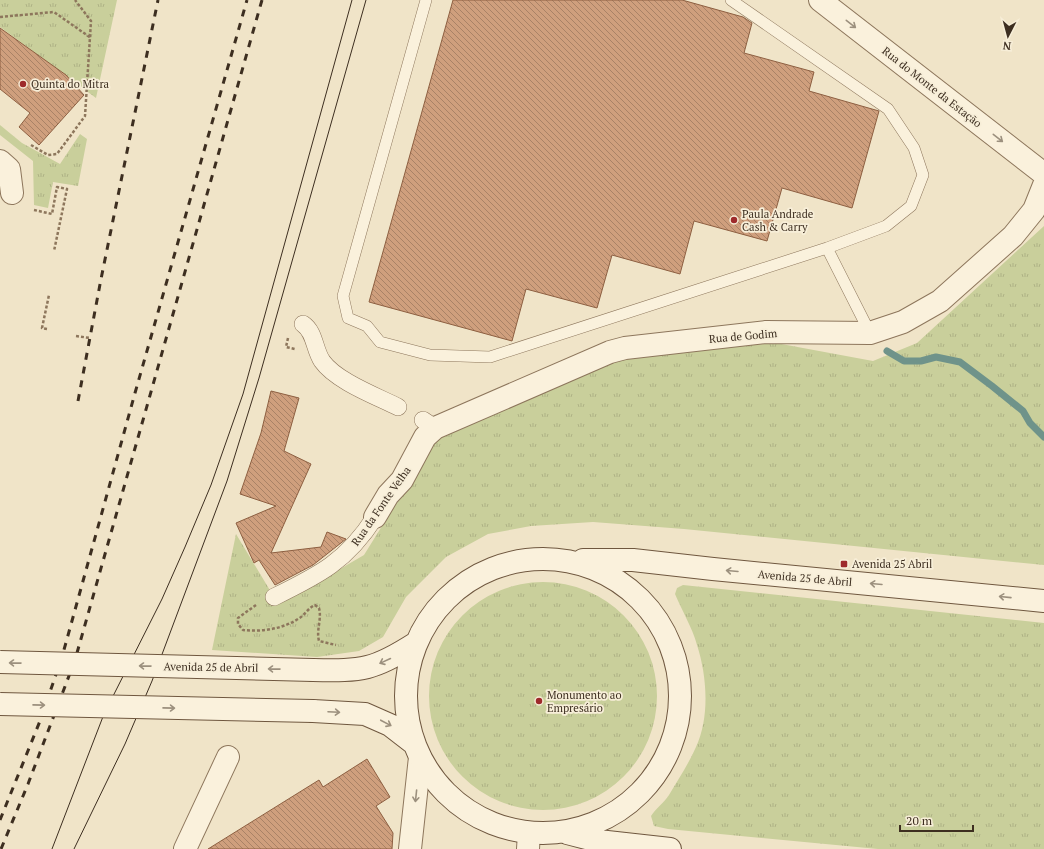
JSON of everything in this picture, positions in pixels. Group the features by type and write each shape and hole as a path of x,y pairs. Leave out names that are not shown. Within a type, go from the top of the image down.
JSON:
{"main road":[{"name":"Rua do Monte da Estação","path":"820,0 1044,174"},
{"path":"0,161 9,169 12,193"},
{"name":"Rua de Godim","path":"429,424 625,348 766,332 870,333 903,322 940,301 1013,236 1034,210 1044,185"},
{"name":"Rua da Fonte Velha","path":"375,517 388,495 402,480 425,438 429,424"},
{"path":"528,559 565,560 602,572 635,594 660,624 676,660 681,698 675,737 658,772 633,802 599,822 567,833 529,841 486,822 454,802 429,775 416,749 405,709 406,675 416,643 434,611 461,585 493,568 528,559"},
{"name":"Avenida 25 de Abril","path":"565,560 633,560 1044,601"},
{"name":"Avenida 25 de Abril","path":"0,662 351,670 373,667 390,660 416,643"},
{"path":"0,704 313,711 364,714 390,725 416,749"},
{"path":"410,849 416,749"},
{"path":"185,849 228,757"},
{"path":"567,833 598,841 670,849"}],"street":[{"path":"303,324 310,329 322,362 337,376 398,407"},
{"name":"Rua da Fonte Velha","path":"274,597 332,566 357,543 375,517"}],"lane":[{"path":"426,0 343,296 348,318 367,326 380,342 430,355 490,358 827,248 886,226 911,206 923,175 914,148 888,109 731,0"},
{"path":"827,248 870,333"}],"path":[{"path":"31,145 48,155 57,154 86,116 91,21 75,0"},
{"path":"0,17 54,12 91,38"},
{"path":"34,210 52,214 57,187 67,190 54,251"},
{"path":"47,329 42,328 49,295"},
{"path":"76,336 90,338"},
{"path":"319,608 320,613 317,636 319,641 336,645"}],"green space":[{"path":"0,0 117,0 96,98 0,27"},
{"path":"0,125 22,143 60,164 80,134 87,139 78,186 53,182 48,208 34,205 33,161 0,135"},
{"path":"1044,226 1044,565 684,529 593,522 531,526 488,534 446,557 406,597 383,637 359,651 317,657 212,650 236,534 274,597 316,583 364,555 438,436 631,355 776,343 873,361 917,343"},
{"path":"543,582 565,584 587,591 606,601 631,624 643,642 652,663 655,674 657,696 655,718 648,740 638,759 615,784 597,796 576,805 565,808 543,810 521,808 499,801 480,791 455,768 443,750 434,729 431,718 429,696 431,674 438,652 448,633 471,608 489,596 510,587 521,584"},
{"path":"683,585 1044,623 1044,849 878,849 668,829 654,826 651,816 669,795 693,753 700,735 705,710 705,683 700,657 695,638 675,594 677,588"}],"building":[{"path":"453,0 682,0 743,17 752,23 744,53 814,72 809,91 879,111 852,208 782,188 767,241 694,221 680,274 612,255 597,308 526,289 512,341 369,302"},
{"name":"Quinta do Mitra","path":"0,28 66,75 84,95 39,145 19,127 30,113 0,89"},
{"path":"271,391 299,398 284,451 311,464 271,553 321,547 327,532 346,539 313,565 275,585 259,560 254,563 236,523 276,506 240,494 261,433"},
{"path":"367,759 390,797 376,806 393,833 392,849 208,849 319,780 323,787"}],"waterway":[{"path":"887,351 904,361 921,361 936,357 960,362 1023,411 1030,423 1044,437"}],"tram line":[{"path":"52,849 104,714 162,599 211,485 243,394 352,0"},
{"path":"74,849 125,744 152,681 227,481 259,378 366,0"}],"railway":[{"path":"78,401 101,279 158,0"},
{"path":"0,820 40,721 62,657 135,393 247,0"},
{"path":"1,849 28,784 75,660 262,0"}],"place":[{"name":"Quinta do Mitra","path":"23,84"},
{"name":"Paula Andrade Cash & Carry","path":"734,220"},
{"name":"Avenida 25 Abril","path":"844,564"},
{"name":"Monumento ao Empresário","path":"539,701"}]}
